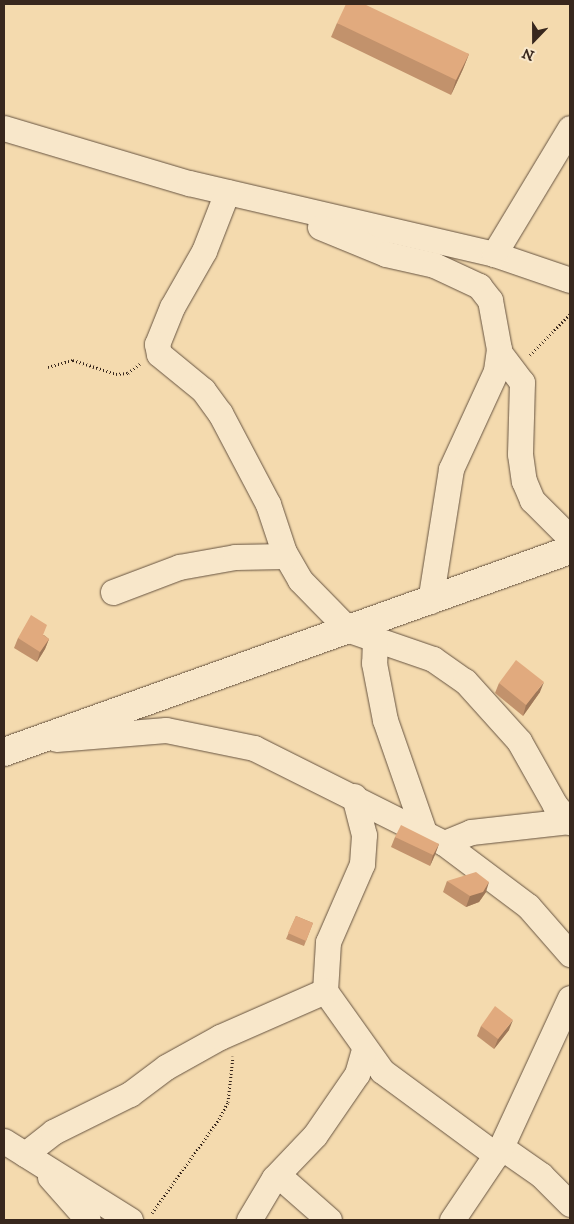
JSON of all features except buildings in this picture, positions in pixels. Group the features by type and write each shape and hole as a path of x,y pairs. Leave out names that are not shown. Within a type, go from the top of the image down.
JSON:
{"street":[{"path":"4,128 282,208 494,254 570,280"},
{"path":"494,254 570,128"},
{"path":"227,192 204,251 172,307 158,349 164,362 203,390 220,413 268,504 285,556 300,580 349,630 433,659 464,681 519,741 569,821 434,838"},
{"path":"282,208 338,236 434,265 479,286 490,300 499,352 496,371 451,468 430,601"},
{"path":"499,352 516,371 525,398 520,454 524,481 532,500 570,538"},
{"path":"4,752 570,550"},
{"path":"113,592 179,567 235,557 285,556"},
{"path":"376,639 374,663 385,720 434,838"},
{"path":"34,741 166,730 209,736 254,748 354,796 434,838 528,906 570,954"},
{"path":"354,796 364,835 362,864 328,942 325,990 364,1049 388,1076 498,1151 541,1175 570,1204"},
{"path":"31,1158 86,1114 130,1094 166,1067 236,1031 325,990"},
{"path":"452,1220 498,1151 570,998"},
{"path":"249,1220 278,1175 315,1135 357,1074 364,1049"},
{"path":"4,1141 130,1220"},
{"path":"31,1158 88,1220"},
{"path":"278,1175 329,1220"}],"path":[{"path":"516,371 570,314"},
{"path":"48,367 72,360 116,374 128,373 158,349"},
{"path":"147,1220 228,1102 236,1031"}]}
